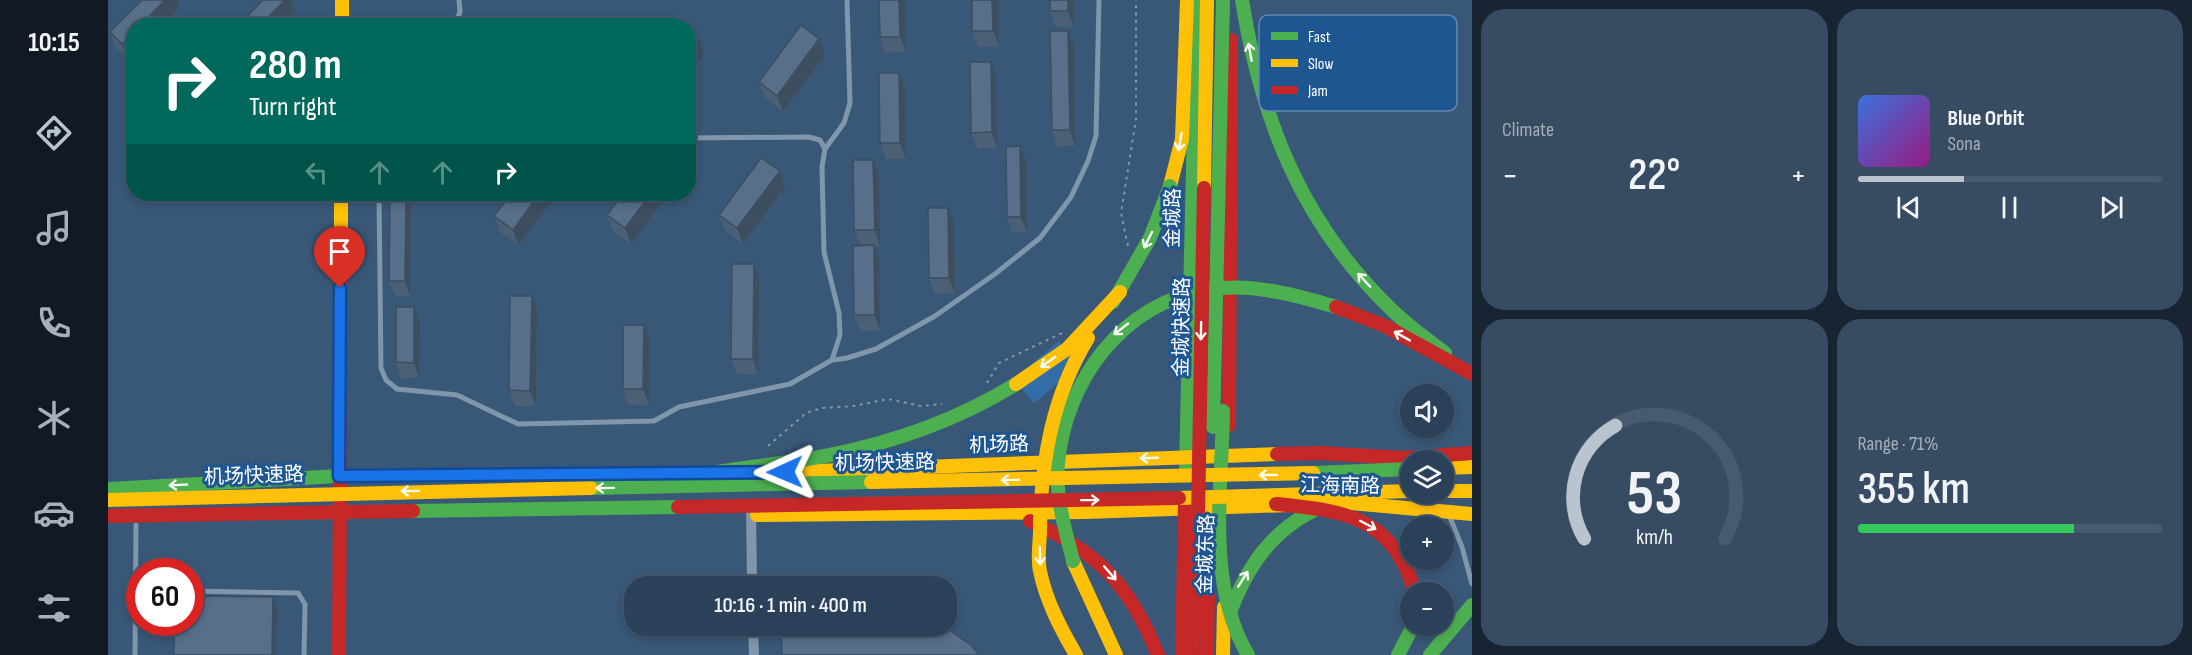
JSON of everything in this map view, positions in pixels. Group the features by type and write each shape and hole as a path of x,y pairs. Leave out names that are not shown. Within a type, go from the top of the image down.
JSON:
{"main road":[{"path":"342,0 342,18"},
{"path":"1076,655 1062,631 1040,570 1041,468 1057,402 1080,349 1120,292 1150,238 1170,186 1182,139 1187,0"},
{"name":"金城路","path":"1185,508 1197,0"},
{"name":"金城快速路","path":"1192,655 1197,571 1207,0"},
{"name":"金城快速路","path":"1207,655 1223,0"},
{"path":"1229,455 1232,0"},
{"path":"1242,0 1259,94"},
{"path":"1265,111 1279,151 1301,195 1328,237 1394,311 1472,373"},
{"path":"1221,152 1224,589 1232,625 1248,655"},
{"path":"339,655 341,201"},
{"path":"1116,655 1074,561 1060,511 1058,463 1067,417 1084,374 1111,337 1149,308 1195,290 1242,288 1290,296 1339,308 1384,326 1472,373"},
{"path":"633,488 701,473 825,456 869,445 963,411 1016,384 1068,348 1120,292"},
{"name":"江海南路","path":"1208,456 1319,453 1404,458 1472,453"},
{"name":"金城东路","path":"1223,655 1229,455"},
{"name":"机场路","path":"108,489 339,476 752,473 1208,456"},
{"path":"1454,468 1472,467"},
{"name":"机场快速路","path":"108,500 347,492 633,488 1400,469"},
{"name":"机场快速路","path":"108,516 1145,500 1400,491"},
{"path":"1454,491 1472,491"},
{"path":"1145,500 1257,502 1341,513 1383,533 1400,551 1413,582"},
{"name":"江海南路","path":"108,526 339,519 1006,514 1351,502 1472,514"},
{"path":"1223,633 1238,586 1272,538 1288,524 1332,503"},
{"name":"金城东路","path":"1182,655 1185,508"},
{"path":"1006,514 1030,521 1075,543 1105,567 1131,599 1150,631 1158,655"},
{"path":"1430,655 1472,604"},
{"path":"1398,655 1408,636"}],"street":[{"path":"752,473 752,576"},
{"path":"753,636 754,655"}],"lane":[{"path":"457,18 460,12 459,0"},
{"path":"832,360 840,335 839,313 824,252 822,167 825,149 844,123 850,104 847,0"},
{"path":"379,201 381,368 386,380 398,389 457,395 518,424 654,421 679,406 790,384 832,360 876,349 935,316 995,274 1040,238 1071,197 1088,161 1095,136 1099,0"},
{"path":"696,138 809,137 820,140 825,149"},
{"path":"1448,512 1462,547 1472,584"},
{"path":"136,525 136,558"},
{"path":"204,591 298,593 305,604 304,655"},
{"path":"135,655 136,636"}],"path":[{"path":"1129,252 1121,213 1136,120 1136,0"},
{"path":"983,389 999,363 1065,331"},
{"path":"768,446 806,413 822,408 854,406 888,399 921,406 952,403"}],"shaded area":[{"path":"1059,341 1079,366 1034,403 1014,379"}],"building":[{"path":"142,0 165,0 148,18 126,18 126,40 122,44 110,32"},
{"path":"263,0 285,0 268,18 246,18"},
{"path":"879,0 899,0 900,37 880,37"},
{"path":"972,0 992,0 993,31 972,31"},
{"path":"1050,0 1068,0 1068,11 1050,11"},
{"path":"801,25 819,39 777,96 759,82"},
{"path":"1050,31 1068,31 1070,130 1052,130"},
{"path":"970,62 991,62 992,132 971,133"},
{"path":"879,73 899,73 900,143 880,143"},
{"path":"1020,146 1021,217 1007,217 1006,147"},
{"path":"761,158 780,171 737,228 719,215"},
{"path":"853,160 873,160 875,230 854,230"},
{"path":"390,201 406,201 405,281 389,281"},
{"path":"506,201 534,201 513,230 494,216"},
{"path":"618,201 646,201 625,228 607,215"},
{"path":"928,208 948,208 949,278 929,278"},
{"path":"874,245 875,315 854,315 853,246"},
{"path":"732,264 754,264 753,359 731,359"},
{"path":"510,296 532,296 530,391 509,390"},
{"path":"396,307 414,307 414,363 396,362"},
{"path":"623,325 644,325 643,389 623,389"},
{"path":"204,596 273,597 272,655 174,655 174,636 204,636"},
{"path":"957,635 972,646 979,655 782,655 781,636"}],"traffic: fast":[{"path":"1186,467 1197,0"},
{"path":"1213,427 1223,0"},
{"path":"1242,0 1259,79"},
{"path":"1269,111 1290,168 1333,242 1360,277 1398,316 1445,353"},
{"path":"1113,302 1150,238 1170,186"},
{"path":"1073,561 1061,512 1058,488 1058,463 1063,432 1086,375 1124,329 1149,311 1176,298 1222,288 1272,291 1336,307"},
{"path":"676,479 850,451 924,429 971,409 1016,384"},
{"path":"1223,411 1219,504 1221,567 1226,598 1235,627 1248,655"},
{"path":"1313,473 1400,469"},
{"path":"108,489 339,476 471,475"},
{"path":"591,488 871,482"},
{"path":"413,511 678,507"},
{"path":"1229,615 1244,580 1264,550 1289,526 1321,507"},
{"path":"1430,655 1472,605"},
{"path":"1398,655 1408,636"}],"traffic: slow":[{"path":"342,0 342,18"},
{"path":"1170,186 1182,139 1187,0"},
{"path":"1204,188 1207,0"},
{"path":"341,201 341,279"},
{"path":"1016,384 1067,349 1120,292"},
{"path":"1076,655 1046,593 1039,566 1039,551 1043,479 1051,430 1065,383 1088,338"},
{"path":"760,473 1277,454"},
{"path":"1454,468 1472,467"},
{"path":"871,482 1313,473"},
{"path":"108,500 591,488"},
{"path":"1179,498 1400,491"},
{"path":"1454,491 1472,491"},
{"path":"1315,504 1351,503 1472,514"},
{"path":"757,515 1086,512 1289,505"},
{"path":"1073,561 1116,655"},
{"path":"1223,655 1224,607"}],"traffic: jam":[{"path":"1229,425 1231,40"},
{"path":"1192,655 1197,571 1204,188"},
{"path":"339,655 341,279"},
{"path":"1336,307 1385,326 1472,374"},
{"path":"1277,454 1319,453 1404,458 1472,453"},
{"path":"471,475 689,473"},
{"path":"678,507 1179,498"},
{"path":"1182,655 1185,499"},
{"path":"1276,504 1324,510 1363,522 1380,533 1394,548 1411,582"},
{"path":"108,516 413,511"},
{"path":"1030,521 1075,545 1109,573 1136,609 1158,655"},
{"path":"1207,655 1208,595"}],"route":[{"path":"340,288 339,476 785,472"}]}
